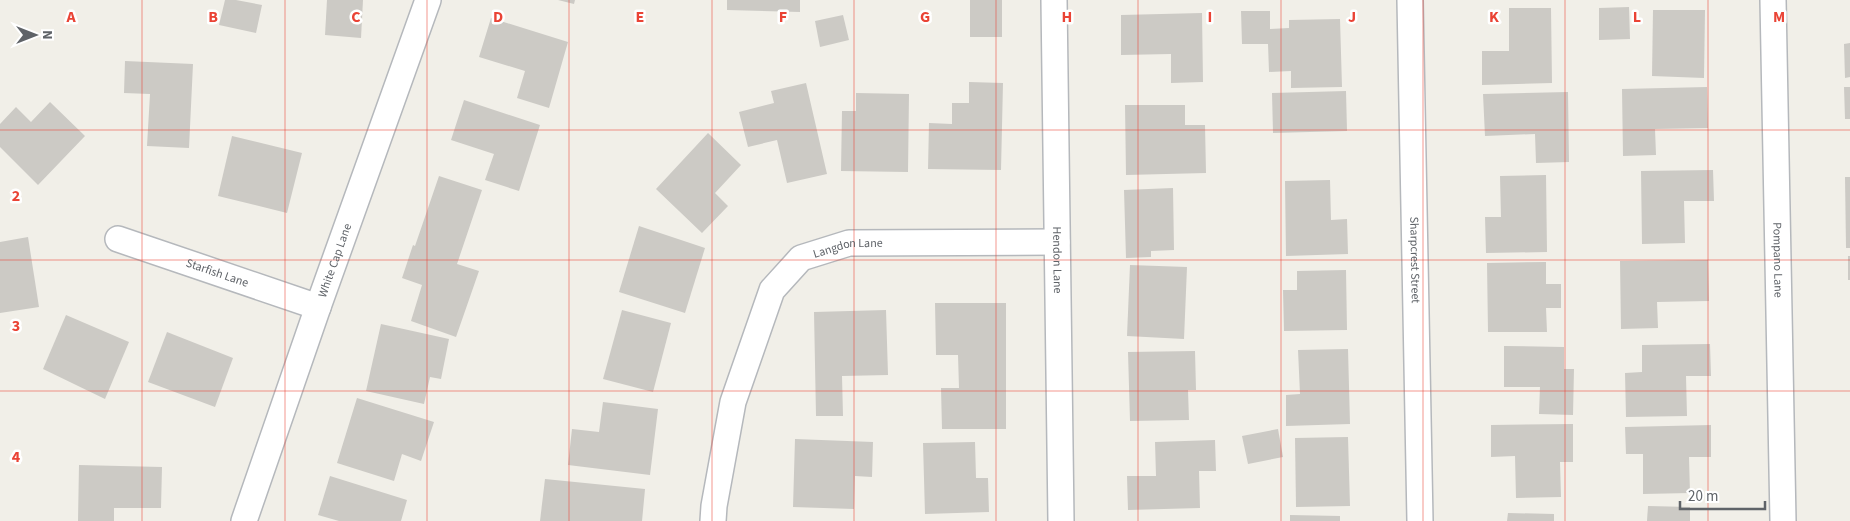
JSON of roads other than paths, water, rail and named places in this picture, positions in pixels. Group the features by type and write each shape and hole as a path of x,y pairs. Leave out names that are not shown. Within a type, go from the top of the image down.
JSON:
{"street":[{"name":"White Cap Lane","path":"244,521 428,0"},
{"name":"Hendon Lane","path":"1054,0 1061,521"},
{"name":"Sharpcrest Street","path":"1410,0 1420,521"},
{"name":"Pompano Lane","path":"1773,0 1783,521"},
{"name":"Starfish Lane","path":"118,239 318,307"},
{"name":"Langdon Lane","path":"713,521 714,506 734,402 772,290 801,258 849,243 1057,242"}]}
